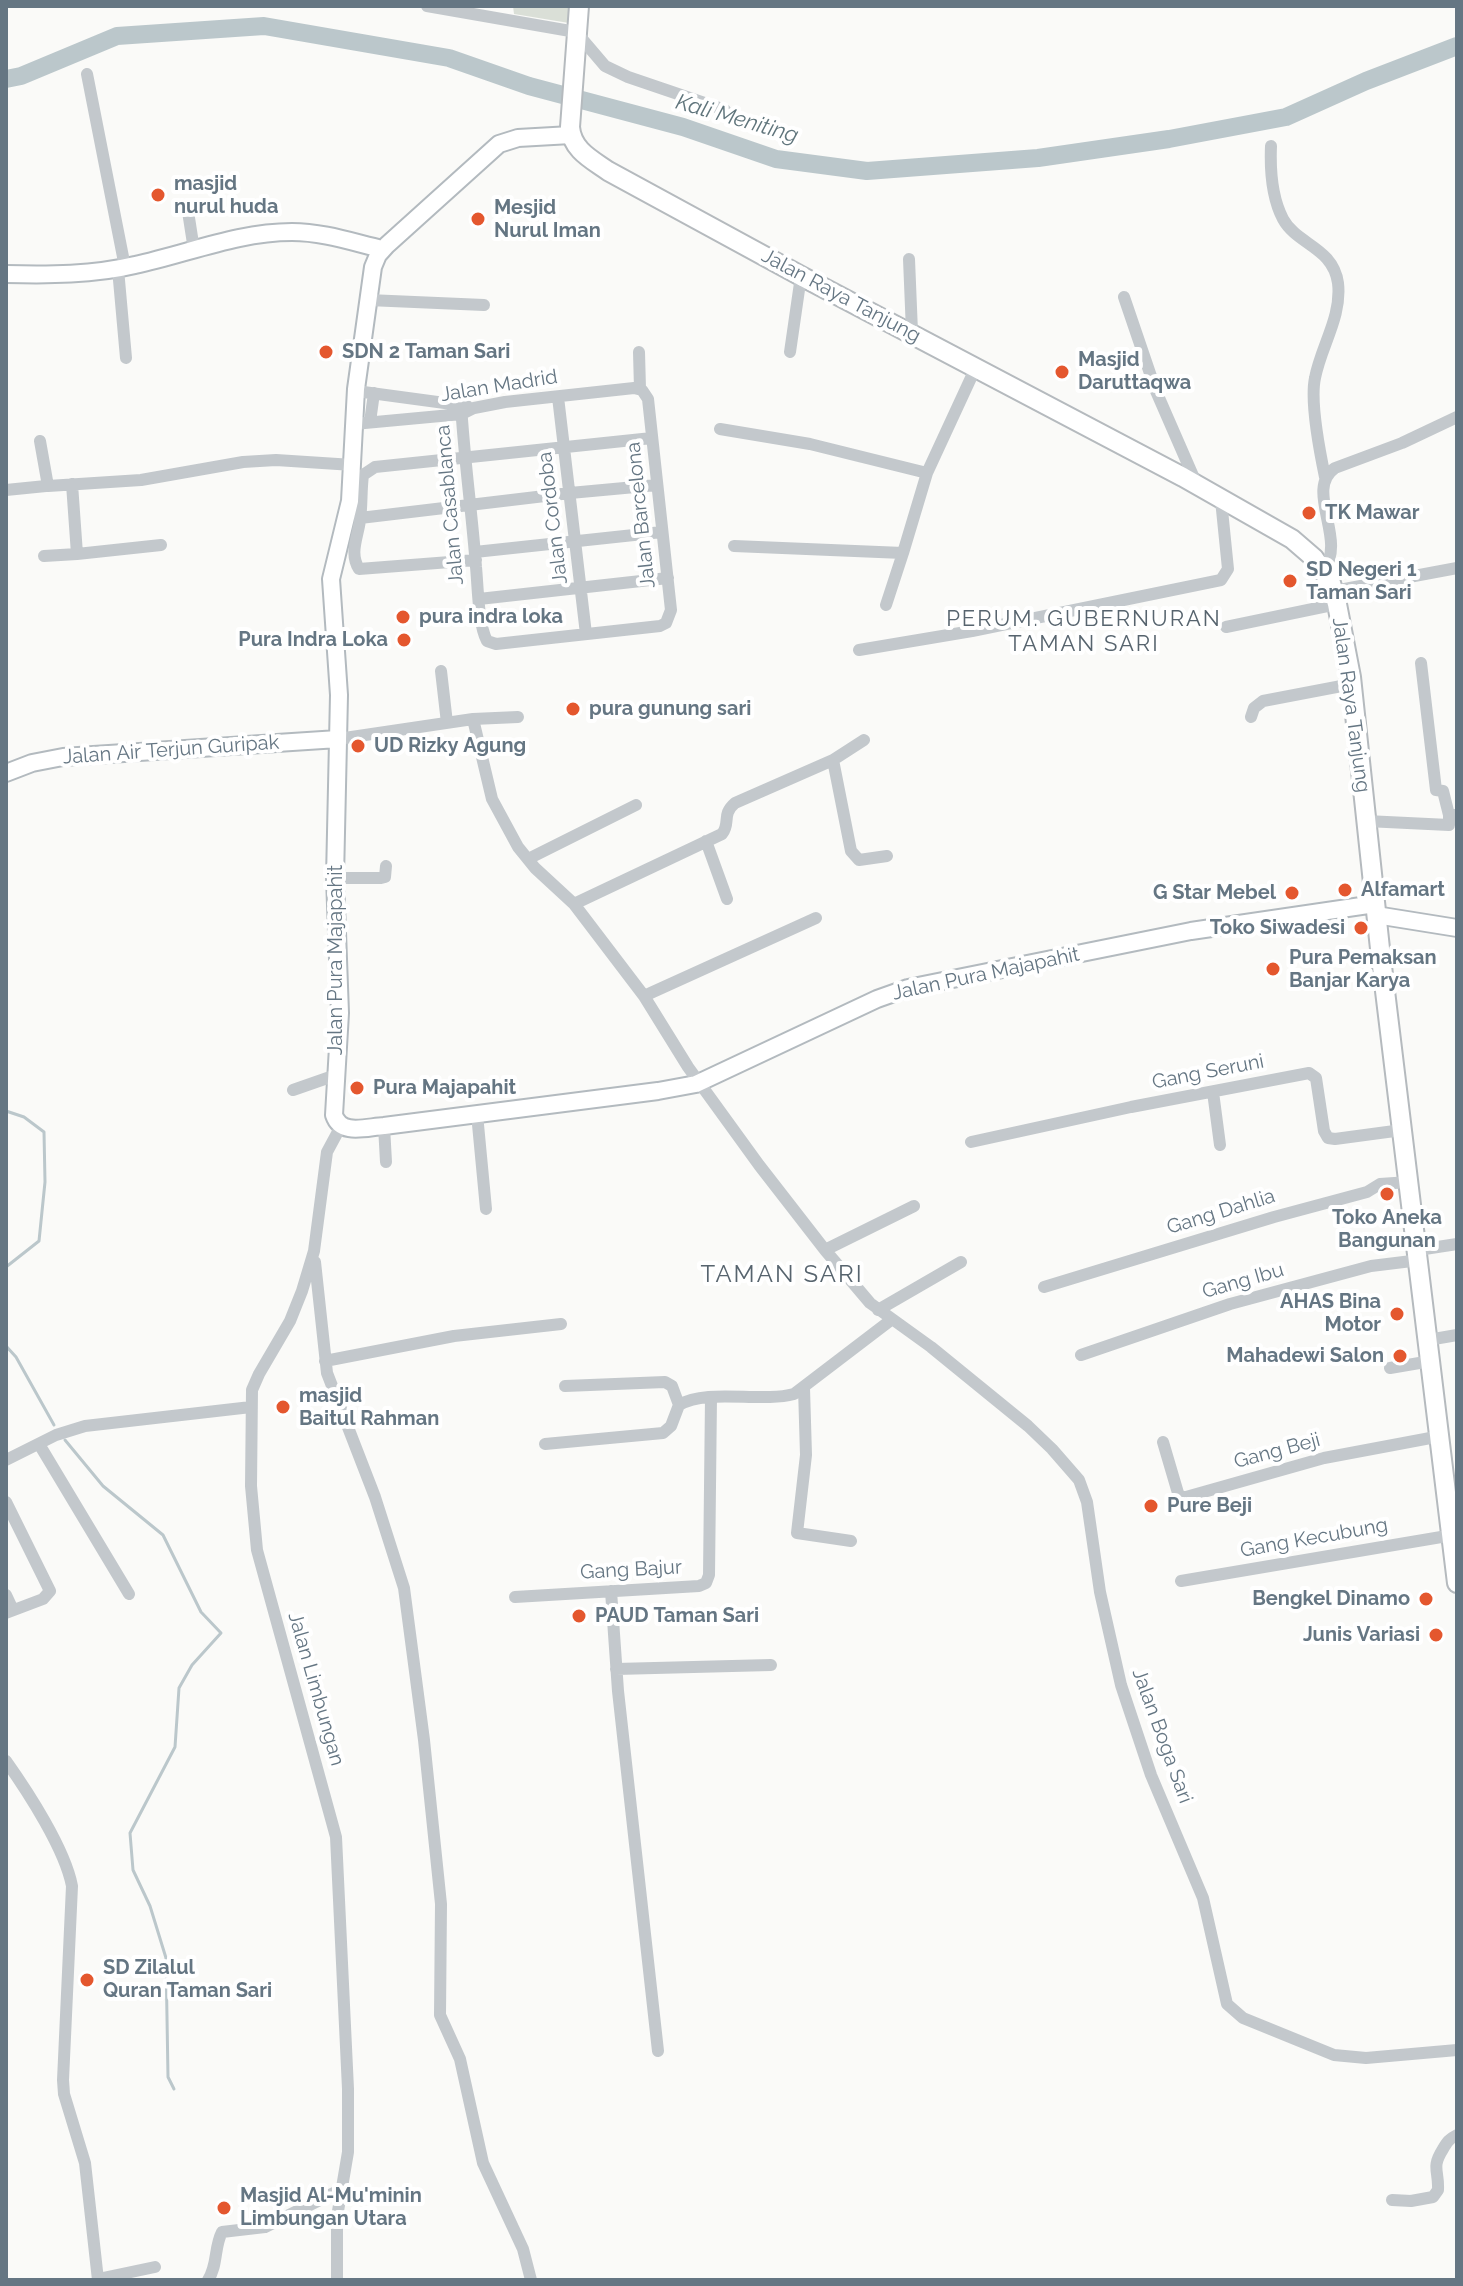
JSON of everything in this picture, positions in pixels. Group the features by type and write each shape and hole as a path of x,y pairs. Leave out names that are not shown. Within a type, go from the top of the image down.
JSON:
{"main road":[{"path":"571,135 572,72 579,6"},
{"name":"Jalan Raya Tanjung","path":"571,135 582,152 608,171 1197,485 1300,544 1324,569 1336,598 1352,684 1375,910 1428,1340 1441,1436 1451,1474 1457,1583"}],"street":[{"path":"427,6 576,32 605,66 628,77 725,110"},
{"path":"87,74 121,268 126,358"},
{"path":"6,274 62,274 121,268 254,236 291,232 334,237 382,249 499,144 518,138 571,135"},
{"path":"1271,146 1273,184 1284,220 1331,263 1338,280 1339,302 1314,383 1332,556 1324,569"},
{"path":"187,205 194,250"},
{"name":"Jalan Pura Majapahit","path":"382,249 373,267 356,391 362,423 353,465 350,501 330,588 339,695 335,878 340,997 334,1115 341,1126 353,1129 384,1126 700,1083 877,999 908,988 1191,931 1375,910 1457,928"},
{"path":"909,259 912,332"},
{"path":"790,352 801,276"},
{"path":"1124,297 1156,391 1197,485"},
{"path":"368,300 484,305"},
{"name":"Jalan Barcelona","path":"586,634 660,626 671,615 652,438 639,352"},
{"path":"886,605 927,473 976,367"},
{"path":"356,391 465,409"},
{"name":"Jalan Madrid","path":"362,423 558,397 644,392"},
{"path":"362,423 374,393"},
{"name":"Jalan Cordoba","path":"558,397 570,493 570,542 581,587 586,634"},
{"name":"Jalan Casablanca","path":"465,409 462,458 471,505 484,637 493,644 586,634"},
{"path":"1325,477 1335,468 1402,443 1457,417"},
{"path":"720,429 810,444 927,473"},
{"path":"652,438 368,470 362,478 354,554 357,567 364,570 662,532"},
{"path":"40,441 46,486"},
{"path":"6,490 141,480 260,460 353,465"},
{"path":"72,484 77,554"},
{"path":"360,518 657,485"},
{"path":"859,650 972,631 1221,580 1228,569 1221,500"},
{"path":"44,556 161,545"},
{"path":"734,546 903,553"},
{"path":"1226,627 1457,568"},
{"path":"479,599 668,578"},
{"path":"1366,821 1453,820 1443,791 1436,790 1421,663"},
{"path":"441,671 447,723"},
{"path":"1251,717 1254,708 1263,701 1352,684"},
{"path":"338,739 473,719 518,717"},
{"path":"473,719 492,799 504,825 528,859 574,904 644,996 700,1083 825,1250 860,1293 891,1320 804,1388 778,1397 711,1398 686,1401 679,1405"},
{"name":"Jalan Air Terjun Guripak","path":"6,773 32,763 63,757 338,739"},
{"path":"574,904 724,832 726,816 735,803 833,760 864,740"},
{"path":"833,760 851,851 859,860 887,856"},
{"path":"528,859 636,805"},
{"path":"706,841 727,899"},
{"path":"335,878 381,878 385,877 386,866"},
{"path":"644,996 816,918"},
{"name":"Gang Seruni","path":"971,1142 1310,1073 1316,1078 1324,1131 1328,1138 1402,1130"},
{"path":"293,1090 336,1075"},
{"path":"1213,1092 1220,1145"},
{"path":"477,1114 486,1209"},
{"name":"Jalan Limbungan","path":"337,2280 337,2217 348,2152 348,2089 336,1837 257,1550 252,1507 251,1407 255,1382 290,1321 302,1291 314,1251 327,1152 341,1126"},
{"path":"384,1126 386,1162"},
{"name":"Gang Dahlia","path":"1044,1287 1367,1192 1378,1184 1409,1182"},
{"path":"825,1250 914,1206"},
{"name":"Gang Ibu","path":"1081,1355 1247,1299 1457,1244"},
{"path":"314,1251 325,1361 335,1396 375,1497 404,1588 441,1904 440,2015 460,2059 483,2163 523,2249 531,2280"},
{"path":"878,1310 961,1262"},
{"name":"Jalan Boga Sari","path":"891,1320 931,1347 1028,1426 1064,1461 1082,1487 1106,1623 1121,1685 1151,1775 1203,1898 1215,1944 1223,1995 1230,2008 1243,2018 1323,2052 1344,2057 1457,2050"},
{"path":"325,1361 454,1336 561,1324"},
{"path":"1428,1340 1457,1335"},
{"path":"1390,1368 1431,1361"},
{"path":"545,1444 663,1433 671,1426 679,1405 673,1387 665,1382 565,1386"},
{"path":"804,1388 806,1455 797,1533 851,1541"},
{"name":"Gang Bajur","path":"515,1597 699,1586 708,1581 711,1398"},
{"path":"6,1460 70,1430 251,1407"},
{"name":"Gang Beji","path":"1163,1442 1178,1493 1186,1497 1324,1458 1441,1436"},
{"path":"39,1444 129,1594"},
{"path":"6,1502 50,1591 43,1599 10,1612 6,1595"},
{"name":"Gang Kecubung","path":"1181,1581 1453,1535"},
{"path":"611,1591 616,1669 658,2051"},
{"path":"616,1669 771,1665"},
{"path":"6,1761 30,1796 66,1862 72,1886 63,2080 64,2094 85,2163 98,2279 155,2267"},
{"path":"1392,2200 1433,2197 1438,2190 1435,2161 1448,2139 1457,2135"},
{"path":"208,2280 214,2269 218,2238 222,2232 265,2227 342,2189"}],"shaded area":[{"path":"513,6 569,6 569,23 514,14"}],"waterway":[{"name":"Kali Meniting","path":"6,79 21,76 117,36 264,26 449,58 529,86 683,127 776,159 867,171 1038,158 1169,139 1286,117 1366,81 1457,46"},
{"path":"6,1111 24,1117 44,1132 45,1182 39,1241 6,1267"},
{"path":"6,1346 16,1357 54,1425"},
{"path":"65,1440 103,1486 163,1535 201,1612 221,1633 192,1665 179,1688 175,1747 130,1833 133,1870 150,1906 166,1958 168,2077 174,2089"}],"place":[{"name":"masjid nurul huda","path":"158,195"},
{"name":"Mesjid Nurul Iman","path":"478,219"},
{"name":"SDN 2 Taman Sari","path":"326,352"},
{"name":"Masjid Daruttaqwa","path":"1062,372"},
{"name":"TK Mawar","path":"1309,513"},
{"name":"SD Negeri 1 Taman Sari","path":"1290,581"},
{"name":"pura indra loka","path":"403,617"},
{"name":"Pura Indra Loka","path":"404,640"},
{"name":"pura gunung sari","path":"573,709"},
{"name":"UD Rizky Agung","path":"358,746"},
{"name":"Alfamart","path":"1345,890"},
{"name":"G Star Mebel","path":"1292,893"},
{"name":"Toko Siwadesi","path":"1361,928"},
{"name":"Pura Pemaksan Banjar Karya","path":"1273,969"},
{"name":"Pura Majapahit","path":"357,1088"},
{"name":"Toko Aneka Bangunan","path":"1387,1194"},
{"name":"AHAS Bina Motor","path":"1397,1314"},
{"name":"Mahadewi Salon","path":"1400,1356"},
{"name":"masjid Baitul Rahman","path":"283,1407"},
{"name":"Pure Beji","path":"1151,1506"},
{"name":"Bengkel Dinamo","path":"1426,1599"},
{"name":"PAUD Taman Sari","path":"579,1616"},
{"name":"Junis Variasi","path":"1436,1635"},
{"name":"SD Zilalul Quran Taman Sari","path":"87,1980"},
{"name":"Masjid Al-Mu'minin Limbungan Utara","path":"224,2208"}],"district":[{"name":"PERUM. GUBERNURAN TAMAN SARI","path":"1084,632"},
{"name":"TAMAN SARI","path":"782,1275"}]}
